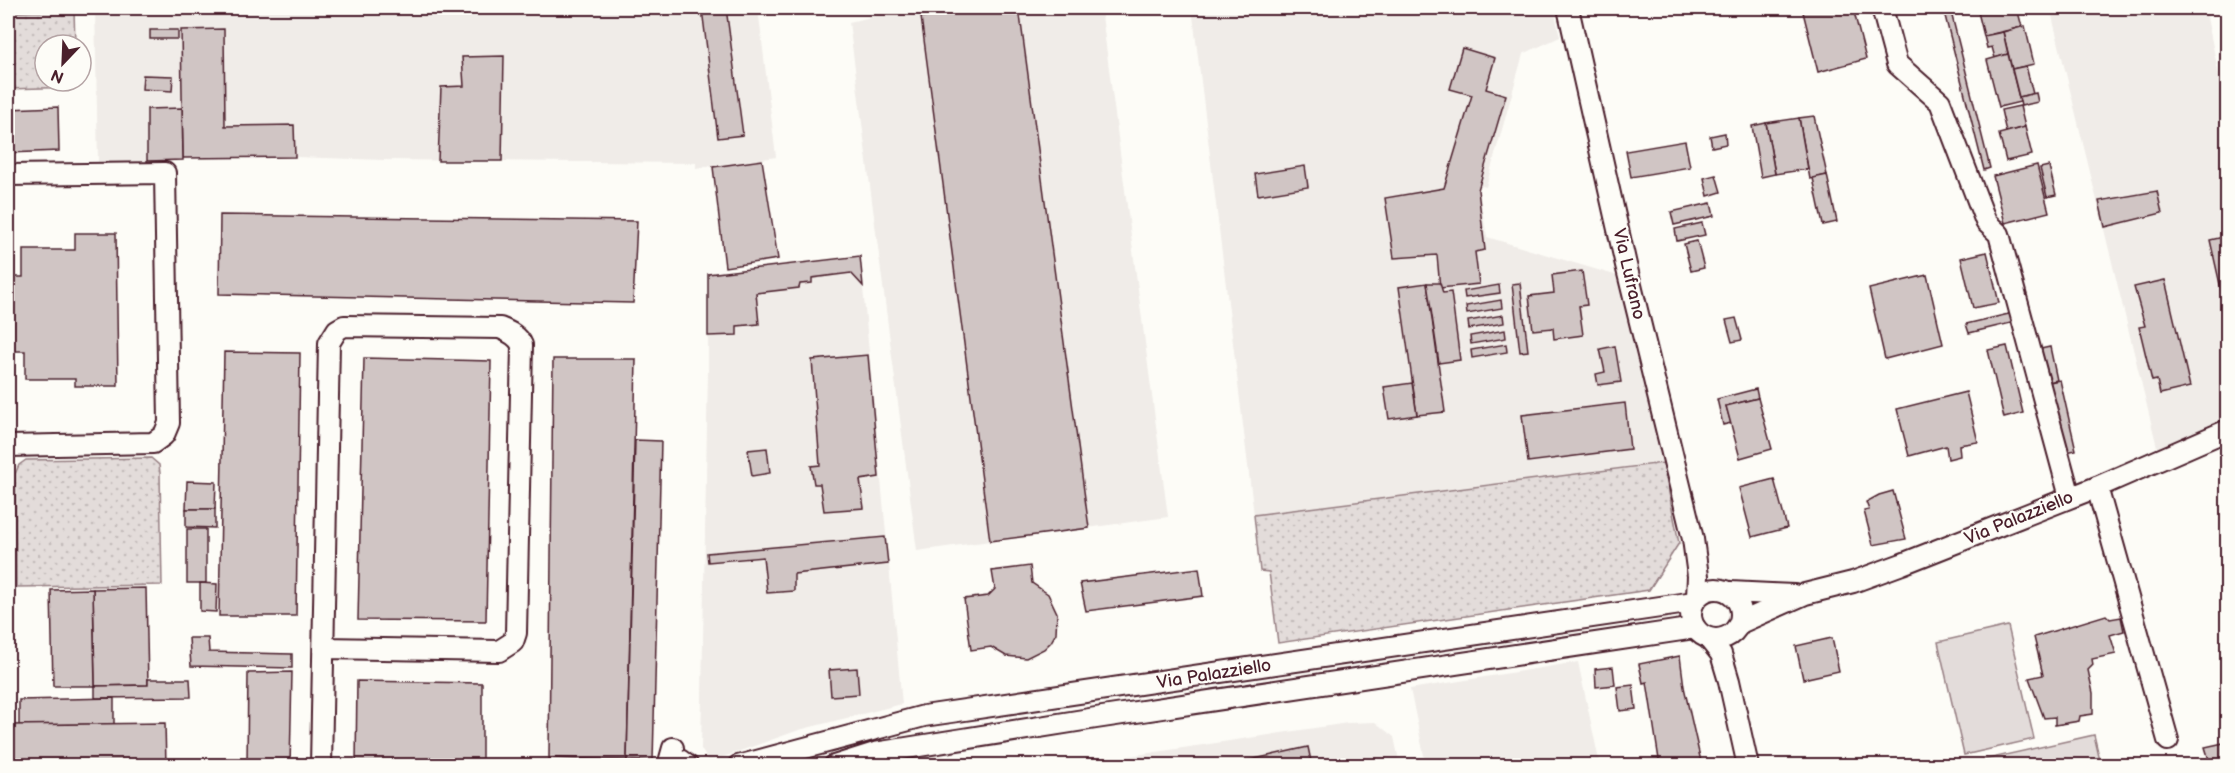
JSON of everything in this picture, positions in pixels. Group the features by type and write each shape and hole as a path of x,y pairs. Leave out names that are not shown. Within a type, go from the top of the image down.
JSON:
{"street":[{"name":"Via Lufrano","path":"1568,8 1626,265 1693,539 1698,576 1696,599"},
{"path":"1882,8 1897,64 1940,102 1986,222 1999,234 2070,497"},
{"path":"8,174 165,173 169,423 164,435 153,443 8,446"},
{"path":"321,765 329,343 332,336 344,326 500,328 510,332 522,345 516,633 513,642 499,651 324,648"},
{"name":"Via Palazziello","path":"1725,591 1779,596 1805,594 1853,582 2097,487 2228,430"},
{"path":"2097,487 2168,740"},
{"name":"Via Lufrano","path":"1693,539 1725,591"},
{"path":"1729,681 1741,606 1725,591 1704,592 1696,599 1691,615 1702,633 1720,654 1729,681 1748,765"},
{"name":"Via Palazziello","path":"1736,629 1805,594"},
{"name":"Via Palazziello","path":"738,765 924,716 1696,599"},
{"path":"1702,633 1725,638 1736,629"},
{"name":"Via Palazziello","path":"834,765 875,753 1096,718 1702,633"},
{"path":"682,765 680,760 688,765"}],"shaded area":[{"path":"95,8 758,8 776,157 696,168 696,163 295,157 183,158 183,161 98,163"},
{"path":"912,8 1101,8 1168,517 917,551 849,22"},
{"path":"1192,8 1554,8 1560,37 1523,54 1486,187 1478,185 1487,237 1618,276 1663,463 1254,515"},
{"path":"2050,8 2205,8 2227,114 2227,420 2158,451"},
{"path":"74,10 75,33 33,33 33,88 8,89 8,12"},
{"path":"860,256 902,704 799,730 709,762 701,749 708,274"},
{"path":"151,458 159,465 160,473 162,585 16,587 15,474 19,465 26,460"},
{"path":"1663,463 1679,543 1649,590 1278,643 1269,572 1260,571 1254,515"},
{"path":"2008,626 2034,739 1964,755 1938,642"},
{"path":"1578,662 1600,765 1426,765 1410,689"},
{"path":"1375,722 1394,737 1400,765 1095,766 1103,760 1348,723"},
{"path":"2094,735 2101,765 1965,765 1965,764"}],"building":[{"path":"8,8 42,8 42,11 8,11"},
{"path":"400,8 413,8 413,12 400,13"},
{"path":"726,8 743,135 718,138 702,9"},
{"path":"990,8 1019,8 1089,528 990,541 921,17"},
{"path":"1802,8 1853,8 1866,59 1818,72"},
{"path":"1943,8 1950,8 1990,168 1984,170"},
{"path":"1977,8 2017,8 2022,27 1984,36"},
{"path":"2025,26 2034,64 2012,69 2003,32"},
{"path":"224,29 225,126 294,125 295,157 183,158 181,30"},
{"path":"150,30 178,30 178,39 150,39"},
{"path":"2003,32 2008,54 1995,58 1992,47 1987,48 1984,36"},
{"path":"1462,48 1495,58 1486,89 1506,95 1478,190 1485,250 1475,252 1479,284 1440,288 1437,255 1394,258 1385,198 1444,188 1472,95 1450,89"},
{"path":"2008,54 2020,102 1999,107 1987,60"},
{"path":"504,56 502,161 438,161 441,87 464,86 462,57"},
{"path":"2026,66 2033,94 2019,97 2012,69"},
{"path":"143,75 173,76 172,91 142,89"},
{"path":"2036,93 2038,102 2021,106 2019,97"},
{"path":"2020,106 2025,127 2006,132 2001,110"},
{"path":"58,107 59,151 8,153 8,109"},
{"path":"182,108 183,160 147,161 147,109"},
{"path":"1814,116 1827,175 1810,179 1799,118"},
{"path":"1799,118 1808,169 1775,174 1766,123"},
{"path":"1766,123 1775,174 1761,177 1752,126"},
{"path":"2025,127 2032,155 2006,161 1999,134"},
{"path":"1725,133 1726,144 1712,147 1710,136"},
{"path":"1685,141 1690,167 1631,177 1626,151"},
{"path":"762,160 778,259 725,267 713,167"},
{"path":"2037,165 2049,212 2005,223 1993,176"},
{"path":"1305,166 1308,187 1258,195 1255,174"},
{"path":"2049,166 2056,195 2047,197 2040,168"},
{"path":"1716,175 1721,192 1708,196 1704,178"},
{"path":"1827,175 1837,222 1823,225 1813,178"},
{"path":"2157,191 2162,213 2105,227 2099,201"},
{"path":"1711,203 1714,216 1674,225 1671,212"},
{"path":"220,215 637,221 633,303 219,294"},
{"path":"1702,223 1705,235 1677,241 1675,229"},
{"path":"75,233 116,233 118,386 75,386 75,379 25,379 25,351 8,351 8,277 23,277 23,250 75,250"},
{"path":"2228,236 2228,320 2210,240"},
{"path":"1697,241 1704,268 1691,271 1684,244"},
{"path":"1987,252 1999,303 1973,308 1961,258"},
{"path":"860,256 863,286 851,273 812,278 812,283 800,284 799,288 756,293 759,324 737,326 737,335 708,336 708,274"},
{"path":"1582,271 1587,305 1579,306 1583,335 1554,339 1553,328 1533,330 1529,296 1554,293 1552,275"},
{"path":"1927,275 1943,344 1885,359 1869,289"},
{"path":"2165,280 2190,387 2160,394 2157,380 2152,381 2139,327 2145,326 2134,287"},
{"path":"1427,283 1445,412 1417,415 1399,287"},
{"path":"1427,283 1440,283 1443,293 1451,292 1460,360 1439,363"},
{"path":"1520,283 1528,351 1520,352 1512,284"},
{"path":"1499,285 1500,293 1465,298 1464,291"},
{"path":"1501,300 1502,308 1467,314 1466,306"},
{"path":"2013,313 2015,322 1969,333 1966,324"},
{"path":"1503,315 1504,323 1469,329 1468,321"},
{"path":"1736,318 1742,340 1732,342 1726,320"},
{"path":"1505,330 1506,338 1471,344 1470,336"},
{"path":"1506,344 1507,352 1472,358 1471,350"},
{"path":"1615,346 1621,382 1598,385 1596,374 1605,372 1600,349"},
{"path":"2007,346 2023,413 2004,418 1988,350"},
{"path":"2050,347 2057,380 2044,383 2036,350"},
{"path":"224,352 300,353 296,616 219,616"},
{"path":"868,355 879,477 860,480 864,508 824,511 820,484 814,484 811,466 820,465 812,360"},
{"path":"364,358 491,361 486,621 358,620"},
{"path":"553,359 636,359 627,760 549,758"},
{"path":"2060,380 2076,450 2061,453 2044,383"},
{"path":"1412,383 1417,415 1389,419 1384,387"},
{"path":"1756,389 1758,398 1726,406 1731,423 1723,425 1717,399"},
{"path":"1966,392 1978,442 1959,445 1960,456 1948,459 1946,446 1909,456 1897,409"},
{"path":"1758,398 1772,449 1740,458 1726,406"},
{"path":"1625,403 1630,449 1528,462 1522,415"},
{"path":"635,440 661,441 653,761 627,760"},
{"path":"767,448 770,473 752,476 748,450"},
{"path":"1774,479 1787,528 1752,537 1739,488"},
{"path":"187,481 216,482 215,509 186,509"},
{"path":"1893,491 1906,539 1873,545 1864,511 1869,510 1866,502"},
{"path":"186,509 215,509 215,528 186,527"},
{"path":"187,529 206,529 206,583 187,583"},
{"path":"885,537 888,564 794,574 794,591 767,593 763,557 708,562 707,553"},
{"path":"1030,566 1032,583 1048,594 1057,613 1056,633 1051,642 1044,649 1026,658 1006,656 991,647 971,650 964,599 988,596 995,589 992,571"},
{"path":"1199,568 1203,596 1086,611 1080,583"},
{"path":"200,583 217,584 216,612 200,611"},
{"path":"146,588 148,685 95,686 93,589"},
{"path":"93,589 95,686 53,686 51,590"},
{"path":"2106,615 2110,619 2121,617 2124,631 2110,635 2116,654 2092,659 2093,665 2088,670 2093,693 2093,714 2080,716 2079,721 2055,725 2055,717 2044,718 2029,678 2043,675 2034,637"},
{"path":"189,638 208,638 209,652 292,654 292,668 191,666"},
{"path":"1832,638 1839,671 1803,679 1796,646"},
{"path":"1680,656 1684,687 1702,766 1660,766 1647,682 1643,683 1639,664"},
{"path":"1613,667 1615,685 1596,687 1595,669"},
{"path":"857,668 859,694 831,696 829,670"},
{"path":"292,672 290,766 247,766 248,673"},
{"path":"148,679 190,679 191,697 95,698 95,686 148,685"},
{"path":"357,681 482,683 482,766 356,766"},
{"path":"1633,685 1636,709 1620,711 1617,687"},
{"path":"114,698 114,724 19,725 19,700"},
{"path":"165,723 166,766 8,766 8,725"},
{"path":"2228,742 2228,766 2211,766 2205,747"},
{"path":"1308,747 1312,766 1223,766"},
{"path":"482,762 515,762 515,766 482,766"}]}
